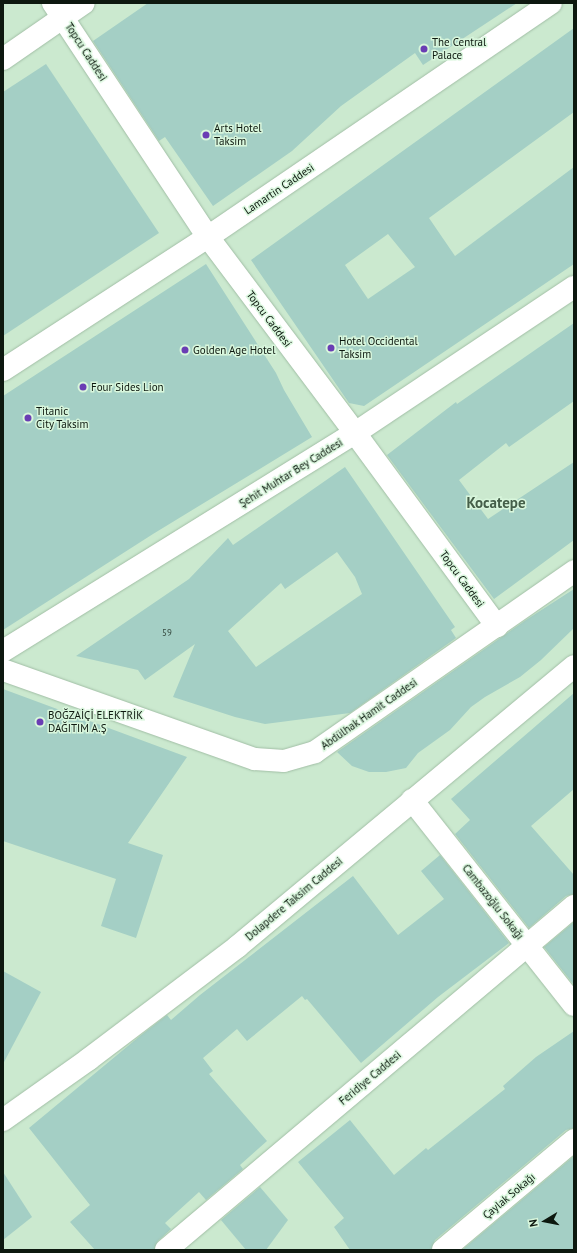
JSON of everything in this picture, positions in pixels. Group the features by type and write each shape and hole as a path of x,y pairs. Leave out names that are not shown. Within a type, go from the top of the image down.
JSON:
{"street":[{"path":"3,59 58,10 84,3"},
{"name":"Lamartin Caddesi","path":"3,370 208,237 551,3"},
{"name":"Topcu Caddesi","path":"58,10 208,237 355,433 496,626"},
{"name":"Şehit Muhtar Bey Caddesi","path":"3,651 355,433 574,287"},
{"name":"Abdülhak Hamit Caddesi","path":"3,670 255,760 284,762 315,752 574,571"},
{"name":"Dolapdere Taksim Caddesi","path":"3,1120 89,1059 237,947 574,666"},
{"name":"Cambazoğlu Sokağı","path":"412,800 574,1005"},
{"name":"Feridiye Caddesi","path":"166,1250 574,906"},
{"name":"Çaylak Sokağı","path":"443,1250 574,1140"}],"building":[{"path":"148,3 517,3 423,65 415,53 341,106 292,151 213,206 165,137 159,141 93,41"},
{"path":"574,28 574,112 429,218 455,256 574,167 574,264 364,406 349,403 251,260","holes":["388,234 415,267 368,299 345,265"]},
{"path":"46,64 159,233 3,336 3,92"},
{"path":"206,264 276,373 284,390 312,437 153,534 3,630 3,396"},
{"path":"574,323 574,401 509,447 506,443 459,480 488,519 574,462 574,540 494,599 387,455 456,402 457,404"},
{"path":"345,467 455,627 451,630 456,638 350,713 265,724 235,717 173,697 195,644 145,680 138,670 76,656 189,579 228,538 233,545","holes":["337,552 355,577 362,594 256,667 228,631 281,583 285,589"]},
{"path":"574,589 574,628 541,660 520,677 485,697 471,707 450,730 418,753 406,768 386,772 369,772 352,766 337,752 526,620"},
{"path":"3,689 187,757 128,843 163,855 136,938 101,926 116,879 3,841"},
{"path":"574,693 574,789 531,826 574,875 574,894 566,896 529,928 455,834 470,820 451,799"},
{"path":"440,855 509,943 438,997 361,1063 307,999 305,1000 302,996 247,1041 237,1029 203,1058 213,1071 209,1074 267,1141 240,1165 243,1169 206,1200 199,1192 165,1223 171,1229 158,1241 154,1250 95,1250 70,1222 90,1205 29,1128 167,1015 171,1020 200,995 353,876 398,935 444,899 421,871"},
{"path":"574,922 574,985 544,947"},
{"path":"3,971 41,992 3,1064"},
{"path":"574,1031 574,1128 566,1130 435,1240 431,1250 350,1250 334,1227 344,1218 298,1162 350,1120 394,1175 426,1148 428,1150 505,1089 503,1086 536,1057"},
{"path":"574,1156 574,1250 462,1250"},
{"path":"3,1172 32,1217 3,1240"},
{"path":"260,1187 288,1220 266,1250 246,1250 221,1220"}],"place":[{"name":"The Central Palace","path":"424,49"},
{"name":"Arts Hotel Taksim","path":"206,135"},
{"name":"Hotel Occidental Taksim","path":"331,348"},
{"name":"Golden Age Hotel","path":"185,350"},
{"name":"Four Sides Lion","path":"83,387"},
{"name":"Titanic City Taksim","path":"28,418"},
{"name":"BOĞZAİÇİ ELEKTRİK DAĞITIM A.Ş","path":"40,722"}],"district":[{"name":"Kocatepe","path":"496,503"}]}
